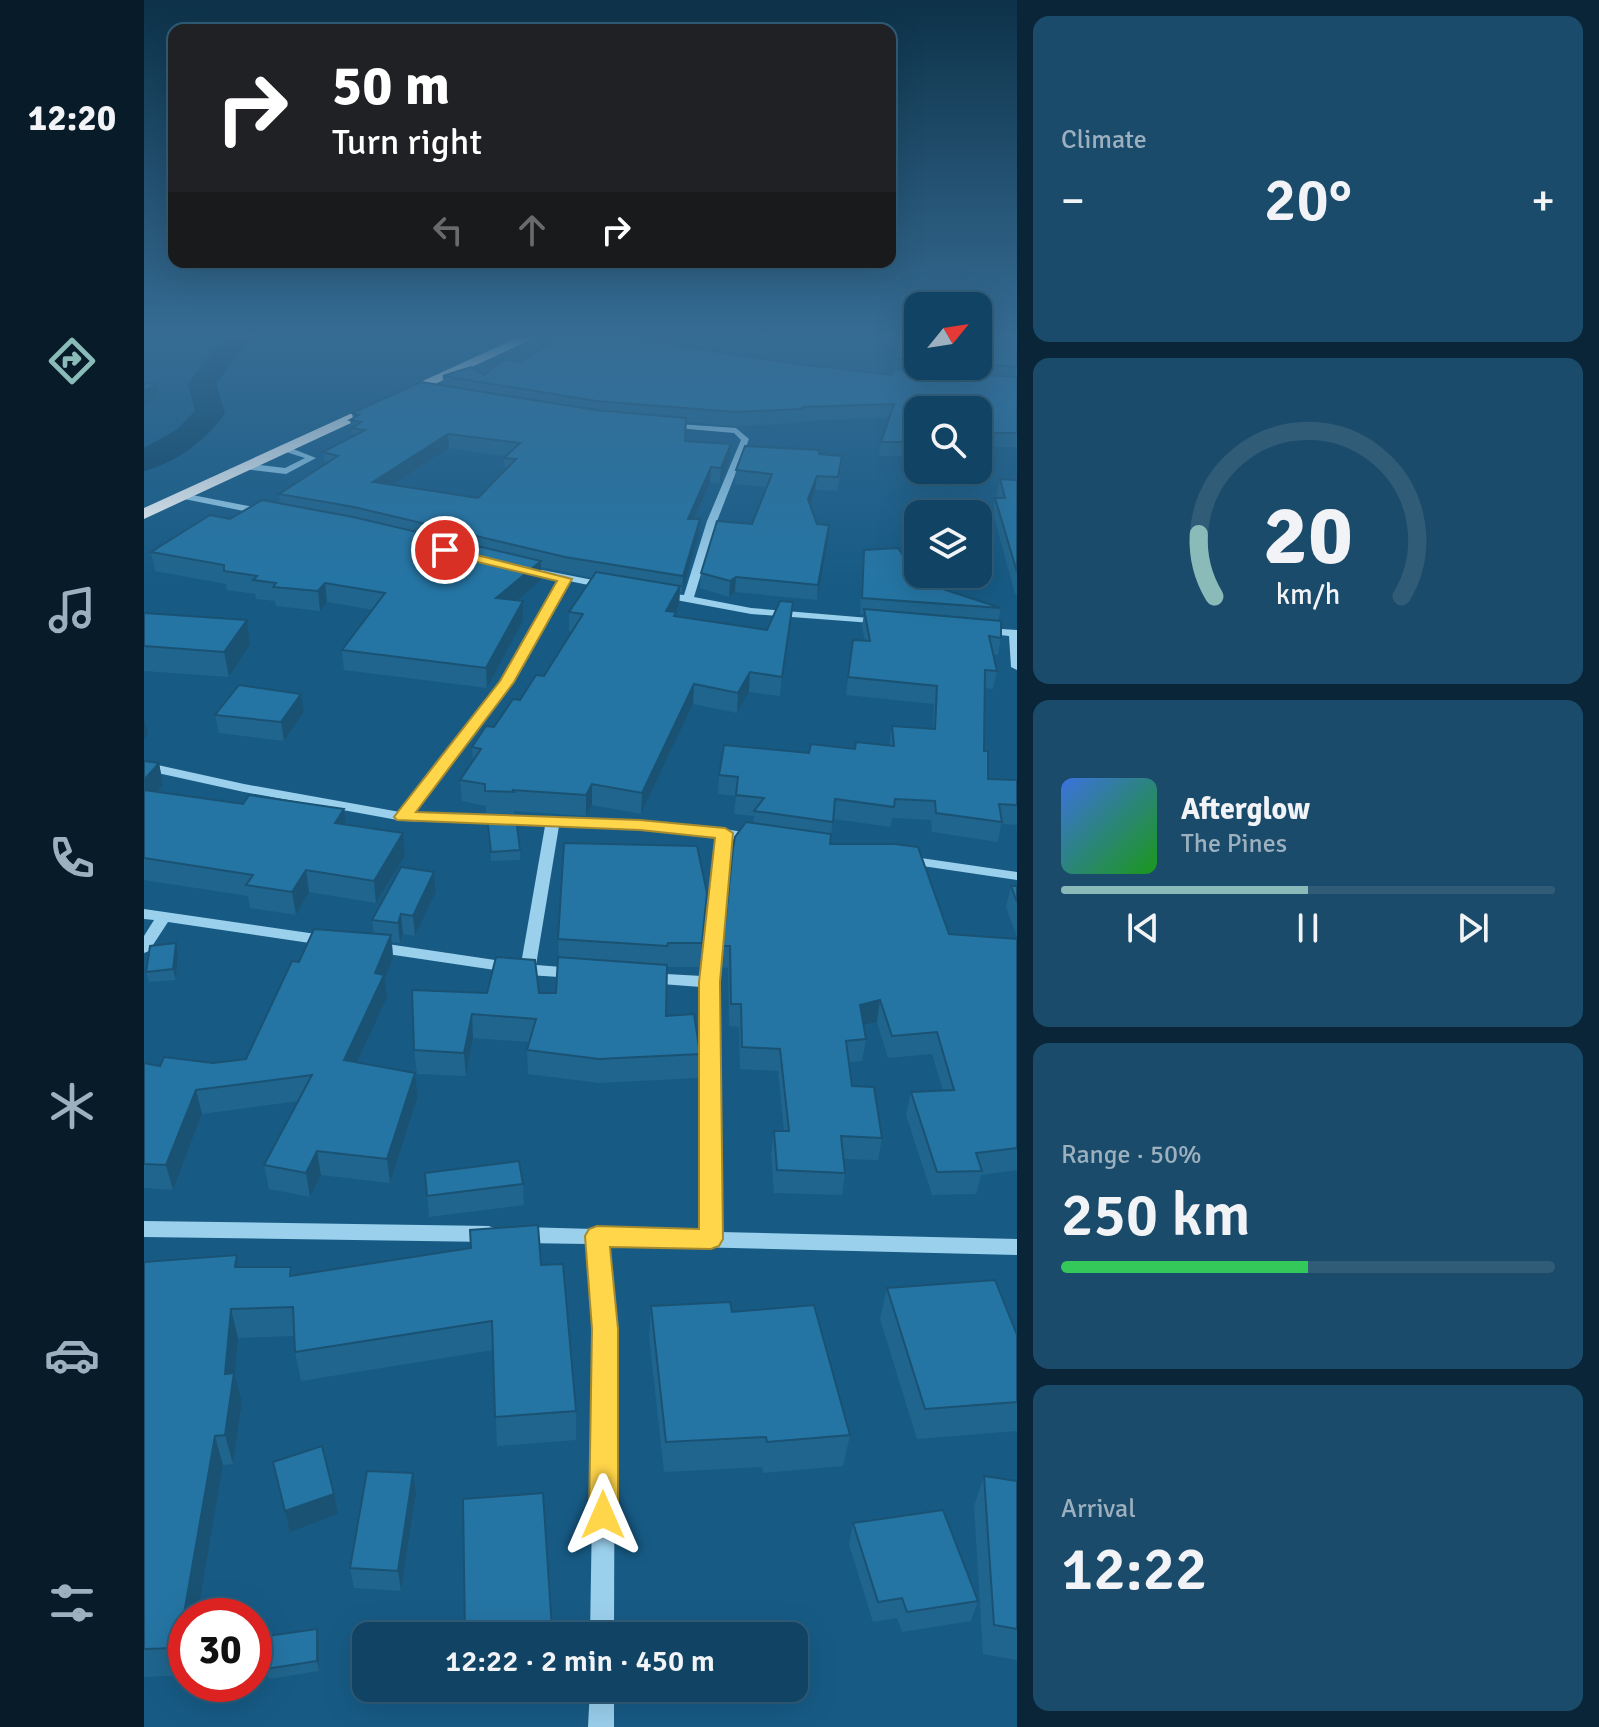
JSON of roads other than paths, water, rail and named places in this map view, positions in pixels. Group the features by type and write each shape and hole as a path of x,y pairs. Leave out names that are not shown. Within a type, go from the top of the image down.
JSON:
{"highway":[{"path":"144,497 318,419"},
{"path":"144,514 348,419"}],"street":[{"path":"651,424 736,431 745,439 712,521 688,599"},
{"path":"244,466 286,471 312,458 283,448"},
{"path":"182,496 276,514"},
{"path":"505,565 627,589"},
{"path":"403,817 507,682 565,579"},
{"path":"657,594 751,611 890,623"},
{"path":"967,629 1015,633 1017,667"},
{"path":"144,766 403,817 553,821 725,833 771,840"},
{"path":"528,970 553,821"},
{"path":"711,1239 709,982 725,833"},
{"path":"894,858 1017,876"},
{"path":"144,914 528,970 588,974"},
{"path":"144,948 164,916"},
{"path":"634,977 709,982"},
{"path":"144,1229 1017,1247"},
{"path":"597,1236 605,1329 602,1622"},
{"path":"601,1727 602,1702"}],"waterway":[{"path":"144,461 187,437 205,419"}]}
